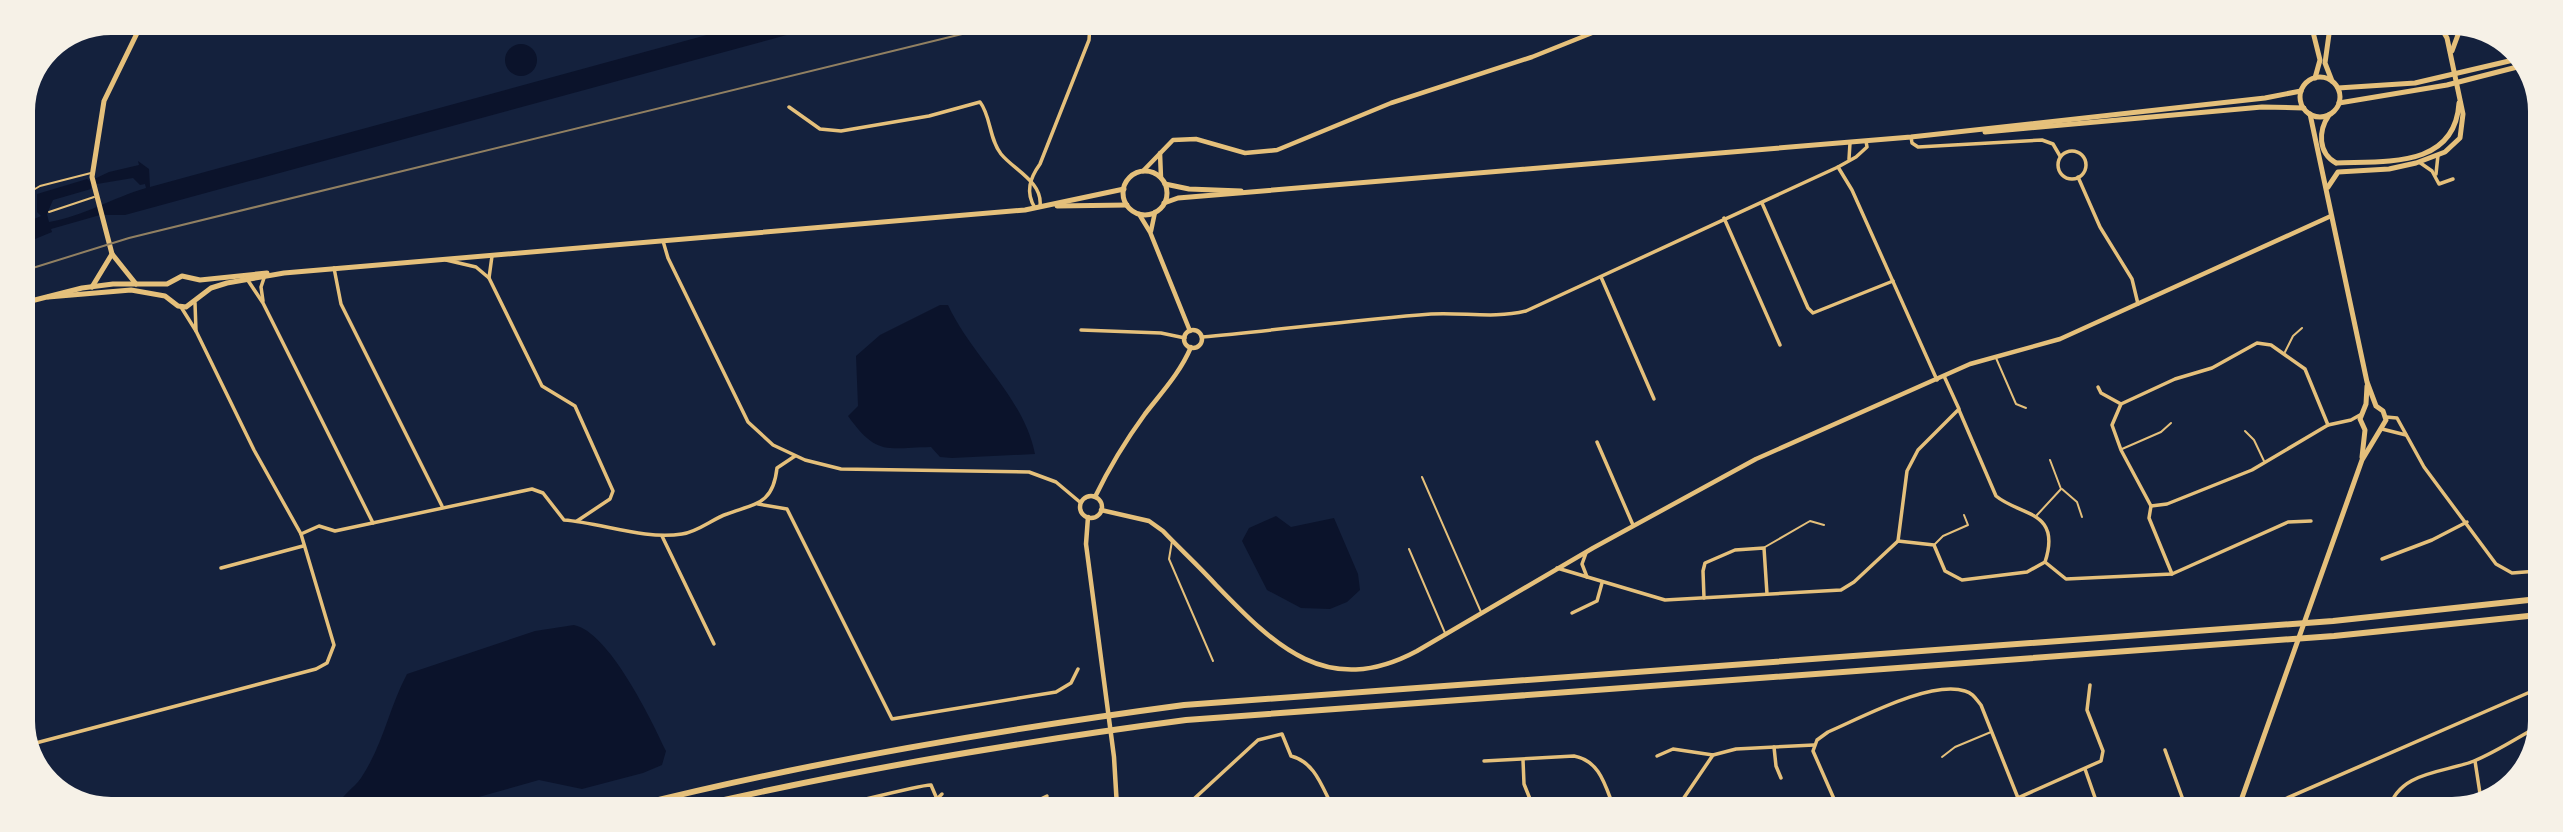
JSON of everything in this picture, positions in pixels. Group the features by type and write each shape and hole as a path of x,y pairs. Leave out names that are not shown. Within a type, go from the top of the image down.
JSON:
{"highway":[{"path":"674,797 888,749 1007,729 1184,705 1299,694 2333,621 2528,600"},
{"path":"743,797 996,746 1186,720 2334,636 2528,616"}],"main road":[{"path":"136,35 104,100 92,175 111,250 136,284"},
{"path":"1057,206 1070,208 1127,205 1139,214 1156,212 1164,203 1178,198 1911,137 2265,98 2301,91 2315,78 2320,60 2313,35"},
{"path":"2330,35 2325,63 2338,88 2339,103"},
{"path":"2328,177 2337,172 2389,169 2419,162 2438,155 2460,138 2463,114 2444,35"},
{"path":"2451,54 2460,36"},
{"path":"2338,88 2408,84 2509,61"},
{"path":"2337,172 2321,139 2329,115 2339,103 2447,85 2514,68"},
{"path":"2315,78 2332,81"},
{"path":"2301,91 2304,108 2310,114 2320,117 2329,115"},
{"path":"2321,165 2333,162 2396,161 2438,147 2456,125 2459,97"},
{"path":"1950,133 2011,131 2262,107 2304,108"},
{"path":"2242,797 2362,460 2386,417 2376,406 2367,382 2327,190 2328,177 2321,165 2310,114"},
{"path":"1127,205 1124,189 1129,179 1143,171 1161,178 1165,184 1164,203"},
{"path":"1165,184 1189,189 1251,192"},
{"path":"35,300 92,287 172,283 182,276 194,279 284,273 1037,209 1124,189"},
{"path":"92,287 111,250"},
{"path":"48,297 131,290 171,300 181,307 195,303 199,296 211,288 284,273"},
{"path":"194,279 199,287 199,296"},
{"path":"171,300 169,291 172,283"},
{"path":"2362,460 2362,412 2367,382"},
{"path":"2362,412 2376,406"},
{"path":"2363,428 2379,430"}],"street":[{"path":"1037,209 1030,199 1030,179 1040,164 1089,35"},
{"path":"1143,171 1168,142 1188,138 1245,153 1288,147 1391,103 1532,57 1587,35"},
{"path":"789,107 820,129 841,131 929,116 976,101 982,104 998,149 1030,179 1038,195 1049,207"},
{"path":"1911,137 1914,146 1984,146 2042,140 2053,144 2060,156"},
{"path":"1202,337 1436,314 1502,316 1535,308 1838,167 1865,149 1867,141"},
{"path":"1848,161 1850,142"},
{"path":"2072,150 2083,156 2085,170 2078,177 2070,179 2062,175 2057,166 2060,156 2072,150"},
{"path":"1161,152 1161,178"},
{"path":"2438,155 2434,168 2439,184 2453,179"},
{"path":"2419,162 2437,179"},
{"path":"1838,167 1852,190 1937,380"},
{"path":"2078,177 2100,228 2132,279 2138,304"},
{"path":"1037,209 1038,195"},
{"path":"1761,202 1808,308 1813,313 1821,313 1893,281"},
{"path":"1150,232 1156,212"},
{"path":"1139,214 1150,232 1190,331"},
{"path":"1101,510 1149,521 1172,540 1262,633 1289,653 1309,662 1341,668 1371,668 1403,659 1557,568 1756,458 1944,376 1996,357 2060,339 2332,216"},
{"path":"1724,218 1780,345"},
{"path":"663,241 668,258 748,422 773,445 795,456 841,469 1029,472 1056,482 1081,503"},
{"path":"489,278 492,256"},
{"path":"444,260 476,267 489,278 542,386 575,406 613,491 610,499 577,521"},
{"path":"334,268 341,304 442,506"},
{"path":"263,303 261,287 265,277"},
{"path":"1601,277 1654,399"},
{"path":"247,279 263,303 373,523"},
{"path":"195,303 196,331"},
{"path":"38,742 327,663 334,645 301,534 181,307"},
{"path":"1081,330 1161,332 1185,338 1191,347"},
{"path":"1190,331 1197,331 1202,337"},
{"path":"1185,338 1190,331"},
{"path":"1095,497 1104,476 1146,412 1178,372 1191,347 1199,345 1202,337"},
{"path":"2172,574 2149,519 2151,506 2121,450 2112,425 2121,404 2175,379 2212,368 2257,343 2271,345 2305,369 2328,425"},
{"path":"1898,541 1934,545 1945,571 1962,580 2027,572 2045,562 2050,548 2047,535 2036,516 1996,496 1944,376"},
{"path":"2098,387 2101,393 2121,404"},
{"path":"1557,568 1665,600 1841,590 1854,582 1898,541 1908,471 1918,450 1959,409"},
{"path":"2151,506 2179,500 2252,471 2328,425 2351,421 2362,412"},
{"path":"2386,417 2394,416 2404,427 2424,467 2488,554 2505,570 2528,571"},
{"path":"2351,421 2363,428"},
{"path":"2379,430 2406,435"},
{"path":"1597,442 1633,525"},
{"path":"301,534 319,526 335,531 442,506 532,489 543,493 564,520 662,535 685,534 725,514 758,504 775,488 777,468 795,456"},
{"path":"1088,497 1095,497 1100,501 1101,510 1096,517 1088,517 1081,511 1081,503 1088,497"},
{"path":"758,504 787,509 889,716 895,720 1056,692 1071,683 1078,669"},
{"path":"1088,517 1086,544 1114,757 1116,797"},
{"path":"2045,562 2066,579 2172,574 2288,522 2311,521"},
{"path":"2382,559 2432,540 2467,522"},
{"path":"662,535 714,644"},
{"path":"221,568 304,546"},
{"path":"1589,579 1583,572 1582,564 1593,548"},
{"path":"1704,597 1703,571 1706,563 1735,550 1765,548 1767,594"},
{"path":"1572,613 1597,601 1602,583"},
{"path":"2020,797 2101,761 2103,751 2087,710 2090,685"},
{"path":"1657,756 1673,749 1713,755 1728,750 1814,745 1828,732 1922,694 1957,689 1974,696 1992,732 2018,797"},
{"path":"2290,797 2528,693"},
{"path":"2393,797 2400,788 2418,776 2474,761 2527,733"},
{"path":"1196,797 1258,740 1282,734 1291,756 1303,759 1311,766 1327,797"},
{"path":"1814,745 1816,757 1833,797"},
{"path":"1774,747 1776,766 1781,778"},
{"path":"2165,750 2182,797"},
{"path":"1685,797 1713,755"},
{"path":"1485,761 1574,756 1586,758 1600,774 1609,797"},
{"path":"1523,759 1524,784 1529,797"},
{"path":"2474,761 2479,792"},
{"path":"2085,769 2095,797"},
{"path":"882,797 931,785 936,797"},
{"path":"939,797 942,794"}],"lane":[{"path":"35,190 49,183 92,175"},
{"path":"49,212 97,197"},
{"path":"2285,353 2293,336 2302,328"},
{"path":"1996,357 2016,404 2026,408"},
{"path":"2121,450 2161,432 2171,423"},
{"path":"2245,430 2254,440 2264,462"},
{"path":"2050,460 2061,489 2077,502 2082,517"},
{"path":"1422,477 1482,612"},
{"path":"2036,516 2061,489"},
{"path":"1934,545 1943,536 1968,525 1964,515"},
{"path":"1765,548 1810,521 1824,525"},
{"path":"1172,540 1169,559 1213,661"},
{"path":"1409,549 1446,634"},
{"path":"1942,757 1955,747 1992,732"}],"water":[{"path":"707,35 787,35 125,215 100,215 51,229 52,232 35,239 35,219 41,216 37,212 37,194 139,165 138,161 149,169 150,187","holes":["133,178 140,185 145,184 146,188 74,216 49,222 47,214 53,200 91,189 91,185"]},
{"path":"521,44 532,49 537,60 532,71 521,76 510,71 505,60 510,49"},
{"path":"940,305 948,305 970,342 1009,396 1029,433 1035,454 952,458 940,457 931,447 883,447 867,438 848,416 858,406 856,356 880,335"},
{"path":"1276,516 1291,527 1334,518 1358,574 1360,590 1347,602 1330,609 1301,608 1267,590 1242,541 1249,528"},
{"path":"574,625 587,631 601,643 628,679 666,751 662,765 643,773 582,789 539,780 479,797 343,797 369,765 407,674 535,631"}],"railway":[{"path":"35,267 129,238 958,35"}]}
